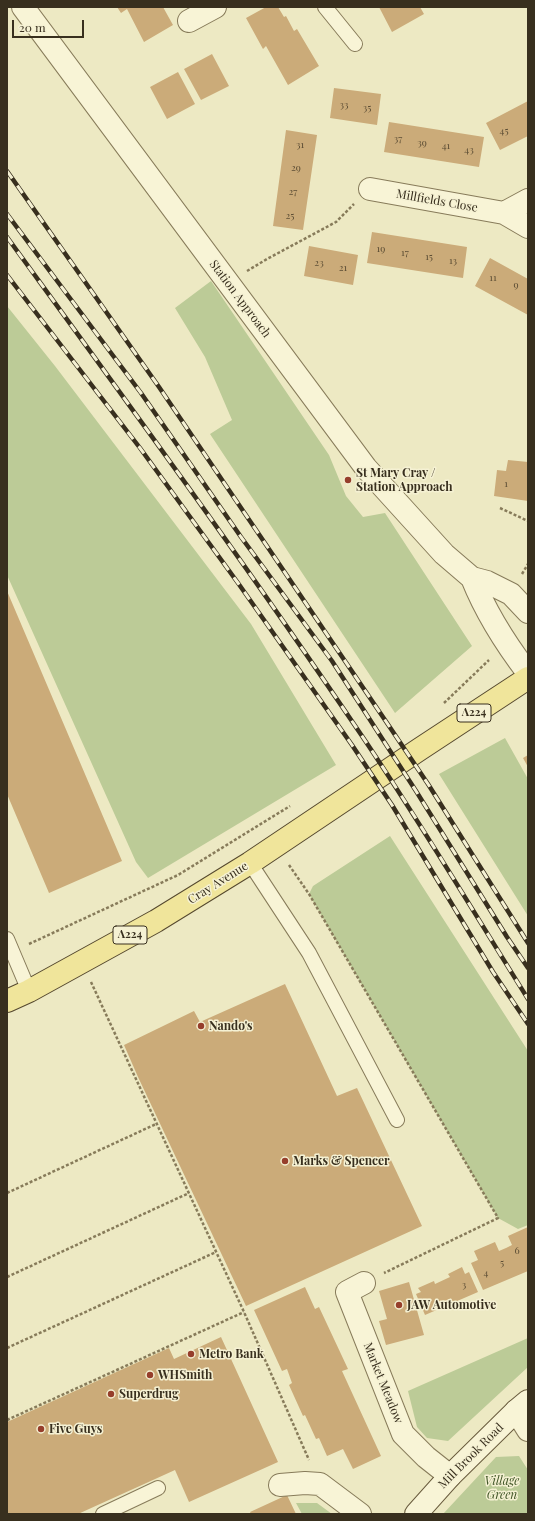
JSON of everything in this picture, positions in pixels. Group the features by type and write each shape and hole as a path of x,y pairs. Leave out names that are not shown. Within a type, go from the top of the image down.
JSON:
{"main road":[{"name":"Cray Avenue","path":"7,1001 29,991 156,921 250,863 528,678"}],"street":[{"name":"Station Approach","path":"23,7 366,468 444,554 472,578 487,582 511,594 528,612"},
{"path":"189,21 214,7"},
{"name":"Millfields Close","path":"370,189 504,212 528,227"},
{"path":"504,212 528,200"},
{"name":"Station Approach","path":"472,578 488,615 506,645 528,673"},
{"name":"Market Meadow","path":"364,1283 346,1292 403,1434 426,1457 450,1476"},
{"path":"522,1406 528,1430"},
{"name":"Mill Brook Road","path":"416,1514 450,1476 522,1406"},
{"path":"280,1484 320,1484 360,1514"}],"lane":[{"path":"325,7 355,44"},
{"path":"250,863 309,953 397,1120"},
{"path":"10,946 29,991"},
{"path":"103,1514 158,1488"}],"path":[{"path":"267,259 336,222 370,189"},
{"path":"500,508 528,521"},
{"path":"442,705 492,657"},
{"path":"10,946 178,875 292,805"},
{"path":"82,962 244,1312 320,1484"},
{"path":"7,1193 156,1124"},
{"path":"7,1277 189,1193"},
{"path":"7,1348 216,1252"},
{"path":"7,1420 244,1312"}],"green space":[{"path":"211,281 329,455 346,496 363,517 385,513 472,646 395,713 210,434 232,420 205,357 175,308"},
{"path":"7,306 55,366 251,624 336,765 148,878 136,862 7,575"},
{"path":"505,738 528,779 528,916 439,774"},
{"path":"390,836 528,1051 528,1225 518,1229 498,1218 309,894 313,886"},
{"path":"528,1338 528,1367 448,1441 427,1438 417,1427 408,1391"},
{"name":"Village Green","path":"519,1456 528,1470 528,1514 443,1514 496,1457"},
{"path":"296,1503 317,1503 332,1514 302,1514"}],"building":[{"path":"117,7 163,7 173,25 144,42 127,9 121,13"},
{"path":"266,7 278,7 284,17 286,16 294,31 297,29 319,66 288,85 266,46 263,49 246,18"},
{"path":"379,7 420,7 424,14 392,32"},
{"path":"212,54 229,86 201,100 184,69"},
{"path":"178,72 195,104 167,119 150,87"},
{"path":"334,88 381,94 377,125 330,118"},
{"path":"528,101 528,136 500,150 486,123"},
{"path":"389,122 484,137 479,167 384,152"},
{"path":"286,130 317,135 303,230 273,226"},
{"path":"372,232 467,247 463,278 367,263"},
{"path":"309,246 358,255 353,285 304,276"},
{"path":"490,258 528,279 528,315 475,286"},
{"path":"508,460 528,462 528,501 494,496 497,470 506,471"},
{"path":"7,591 122,861 49,893 7,794"},
{"path":"528,755 528,767 523,758"},
{"name":"Marks & Spencer","path":"285,984 337,1096 357,1088 422,1226 246,1306 124,1045 194,1011 200,1022"},
{"path":"528,1227 528,1271 483,1290 471,1263 478,1260 474,1251 495,1242 499,1251 506,1248 512,1245 508,1236"},
{"path":"462,1267 465,1274 469,1272 478,1292 425,1315 416,1294 421,1292 418,1288 434,1281 435,1284 450,1277 448,1274"},
{"name":"JAW Automotive","path":"409,1282 424,1335 386,1345 379,1321 387,1319 379,1291"},
{"path":"305,1287 315,1309 319,1307 348,1369 342,1371 381,1456 353,1469 343,1449 327,1456 319,1438 316,1439 305,1415 303,1416 289,1385 292,1383 287,1369 282,1371 254,1310"},
{"path":"221,1337 278,1462 189,1502 175,1470 78,1514 7,1514 7,1422 169,1348 174,1359"},
{"path":"287,1495 296,1514 251,1514 250,1512"}],"railway":[{"path":"7,171 159,387 385,720 428,784 528,943"},
{"path":"7,214 141,393 241,537 332,661 528,968"},
{"path":"7,237 187,485 319,673 405,801 528,999"},
{"path":"7,275 140,448 238,583 352,745 392,805 493,972 528,1024"}],"place":[{"name":"St Mary Cray / Station Approach","path":"348,480"},
{"name":"Nando's","path":"201,1026"},
{"name":"Marks & Spencer","path":"285,1161"},
{"name":"JAW Automotive","path":"399,1305"},
{"name":"Metro Bank","path":"191,1354"},
{"name":"WHSmith","path":"150,1375"},
{"name":"Superdrug","path":"111,1394"},
{"name":"Five Guys","path":"41,1429"}]}
